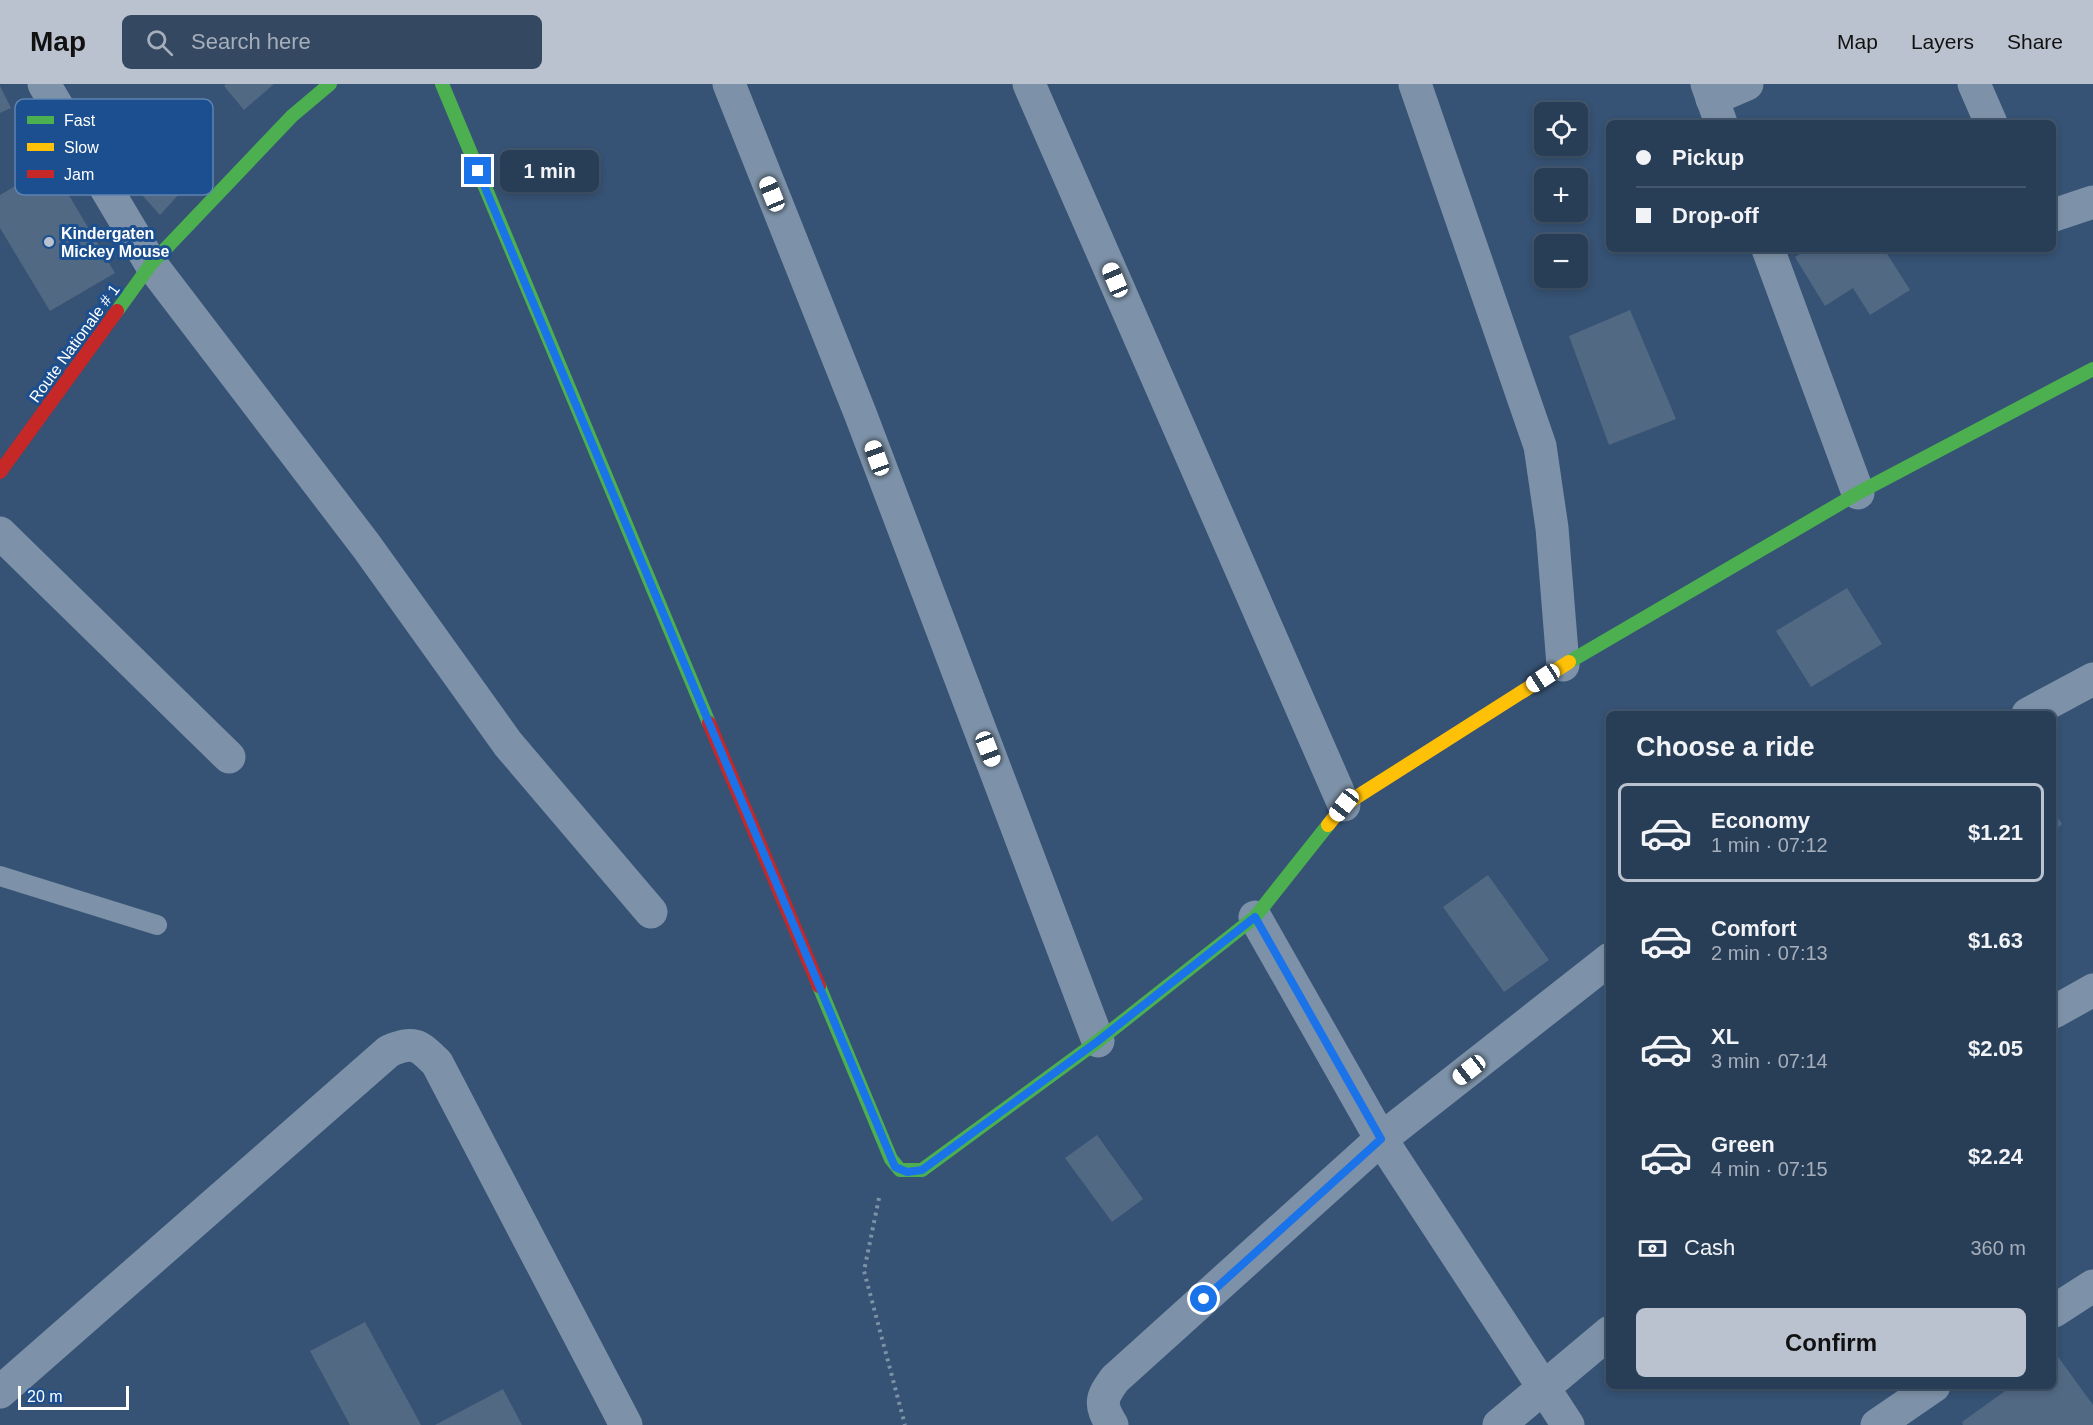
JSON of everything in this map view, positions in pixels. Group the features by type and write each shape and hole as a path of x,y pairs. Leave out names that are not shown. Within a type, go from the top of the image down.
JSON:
{"street":[{"path":"44,84 53,99"},
{"name":"Route Nationale # 1","path":"0,472 151,264 292,116 330,84"},
{"path":"442,84 888,1153 895,1167 907,1172 922,1170 1098,1041 1255,917 1344,805 1563,665 1858,493 2093,369"},
{"path":"729,84 860,413 1098,1041"},
{"path":"1029,84 1344,805"},
{"path":"1415,84 1540,446 1552,528 1563,665"},
{"path":"1714,102 1748,84"},
{"path":"1974,84 1990,120"},
{"path":"110,195 151,264 367,547 508,744 651,912"},
{"path":"2056,214 2093,202"},
{"path":"1769,252 1858,493"},
{"path":"0,533 229,757"},
{"path":"2034,711 2093,679"},
{"path":"1255,917 1381,1139 1568,1425"},
{"path":"1112,1425 1102,1405 1104,1394 1115,1379 1381,1139 1606,962"},
{"path":"2056,1011 2093,990"},
{"path":"0,1392 389,1051 407,1044 421,1047 437,1063 626,1425"},
{"path":"2056,1310 2093,1286"},
{"path":"1499,1425 1606,1335"},
{"path":"1877,1425 1930,1389"}],"lane":[{"path":"0,876 157,925"}],"path":[{"path":"888,1153 864,1271 904,1425"}],"building":[{"path":"226,84 274,84 244,110 224,86"},
{"path":"0,86 11,108 0,113"},
{"path":"15,186 15,195 69,195 115,273 50,311 0,228 0,195"},
{"path":"142,195 178,195 160,215"},
{"path":"1803,252 1886,252 1910,290 1870,315 1853,288 1825,306 1795,257"},
{"path":"1630,310 1676,419 1609,445 1569,336"},
{"path":"1847,588 1882,644 1811,687 1776,631"},
{"path":"2056,815 2062,824 2056,829"},
{"path":"1488,875 1549,960 1504,992 1443,907"},
{"path":"1097,1135 1143,1199 1112,1222 1065,1158"},
{"path":"365,1322 421,1425 350,1425 310,1351"},
{"path":"2056,1354 2093,1405 2093,1425 1963,1425 1962,1422 2008,1389 2056,1389"},
{"path":"503,1389 522,1425 435,1425"}],"traffic: fast":[{"path":"117,311 151,264 292,116 330,84"},
{"path":"442,84 709,723"},
{"path":"1569,662 1858,493 2093,369"},
{"path":"819,986 891,1159 900,1170 922,1170 1098,1041 1255,917 1328,825"}],"traffic: slow":[{"path":"1328,825 1344,805 1569,662"}],"traffic: jam":[{"path":"0,472 117,311"},
{"path":"709,723 819,986"}],"place":[{"name":"Kindergaten Mickey Mouse","path":"49,242"}],"route":[{"path":"478,171 895,1167 907,1172 922,1170 1098,1041 1255,917 1381,1139 1204,1299"}]}
